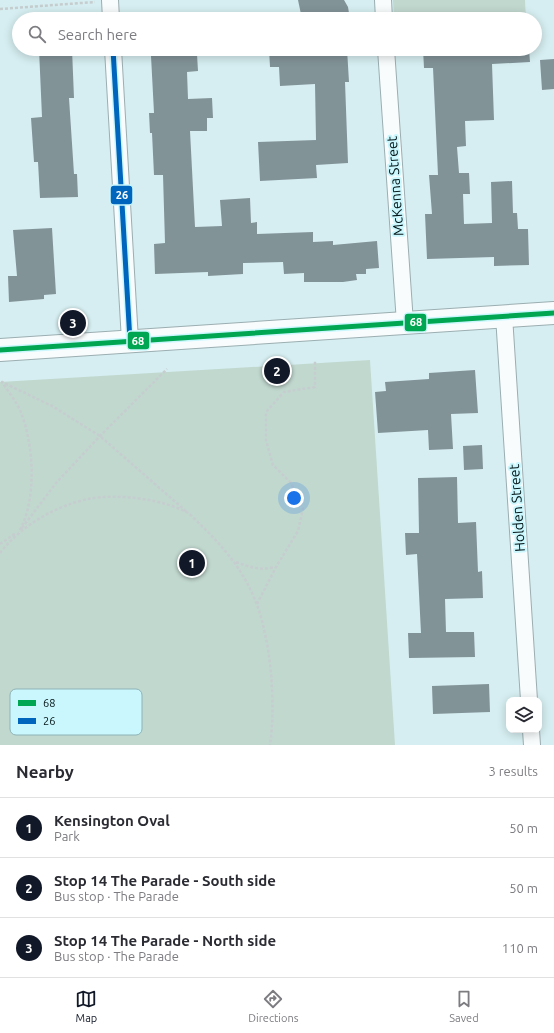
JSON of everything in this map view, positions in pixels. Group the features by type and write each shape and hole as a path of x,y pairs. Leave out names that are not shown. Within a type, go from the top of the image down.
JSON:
{"main road":[{"path":"0,350 554,313"}],"street":[{"path":"383,0 384,12"},
{"path":"110,1 111,12"},
{"path":"113,56 130,341"},
{"name":"McKenna Street","path":"386,56 404,323"},
{"name":"Holden Street","path":"504,316 529,697"},
{"path":"531,733 532,745"}],"path":[{"path":"0,9 110,1"},
{"path":"257,605 276,567 298,531 303,508 291,484 273,465 266,440 266,412 284,392 315,387 315,360"},
{"path":"0,553 21,530 56,484 100,436 167,370"},
{"path":"21,530 31,496 32,472 27,429 19,409 2,382 52,406 100,436 189,514 235,562 257,605 266,641 272,684 273,721 270,745"},
{"path":"0,544 21,530 73,502 104,496 135,497 157,502 189,514"},
{"path":"235,562 251,568 264,570 276,567"}],"green space":[{"path":"393,0 525,0 526,12 394,12"},
{"path":"370,360 395,745 0,745 0,382"}],"building":[{"path":"298,0 344,0 349,12 301,12"},
{"path":"39,56 72,56 74,98 69,98 74,174 77,174 78,197 40,198 38,162 34,162 31,118 42,117"},
{"path":"151,56 197,56 198,71 187,72 188,99 212,98 213,118 207,118 207,131 190,131 195,227 222,226 220,200 250,198 251,223 257,222 257,234 313,232 313,242 333,241 333,245 377,241 379,268 366,269 366,274 356,274 357,280 343,282 304,282 304,273 284,274 283,262 243,263 243,274 208,276 208,272 155,274 154,244 165,243 163,175 154,175 152,133 150,133 149,113 154,113"},
{"path":"269,56 347,56 349,82 345,82 348,163 316,165 317,178 260,181 258,142 316,140 315,84 280,86 279,67 270,67"},
{"path":"423,56 530,56 530,62 492,64 494,120 465,121 466,146 457,147 459,173 469,173 470,194 463,194 464,224 492,223 491,182 512,181 513,213 517,213 518,229 528,229 529,265 494,266 494,257 427,259 425,214 432,214 429,175 438,175 433,68 424,68"},
{"path":"554,59 554,89 542,90 540,60"},
{"path":"52,228 56,294 44,295 44,299 9,302 8,276 17,276 13,230"},
{"path":"475,370 478,413 451,414 453,449 429,450 428,430 378,433 375,392 386,391 385,382 429,379 429,373"},
{"path":"482,445 483,469 464,470 463,446"},
{"path":"457,477 458,523 476,522 478,572 482,571 483,598 445,599 446,632 474,632 475,657 409,658 408,633 421,633 417,554 406,555 405,533 419,533 418,478"},
{"path":"489,684 490,712 433,714 432,686"}],"transit line":[{"name":"26","path":"113,56 130,341"},
{"name":"68","path":"0,350 554,313"}],"place":[{"name":"Stop 14 The Parade - North side","path":"73,323"},
{"name":"Stop 14 The Parade - South side","path":"277,371"},
{"name":"Kensington Oval","path":"192,563"}]}
